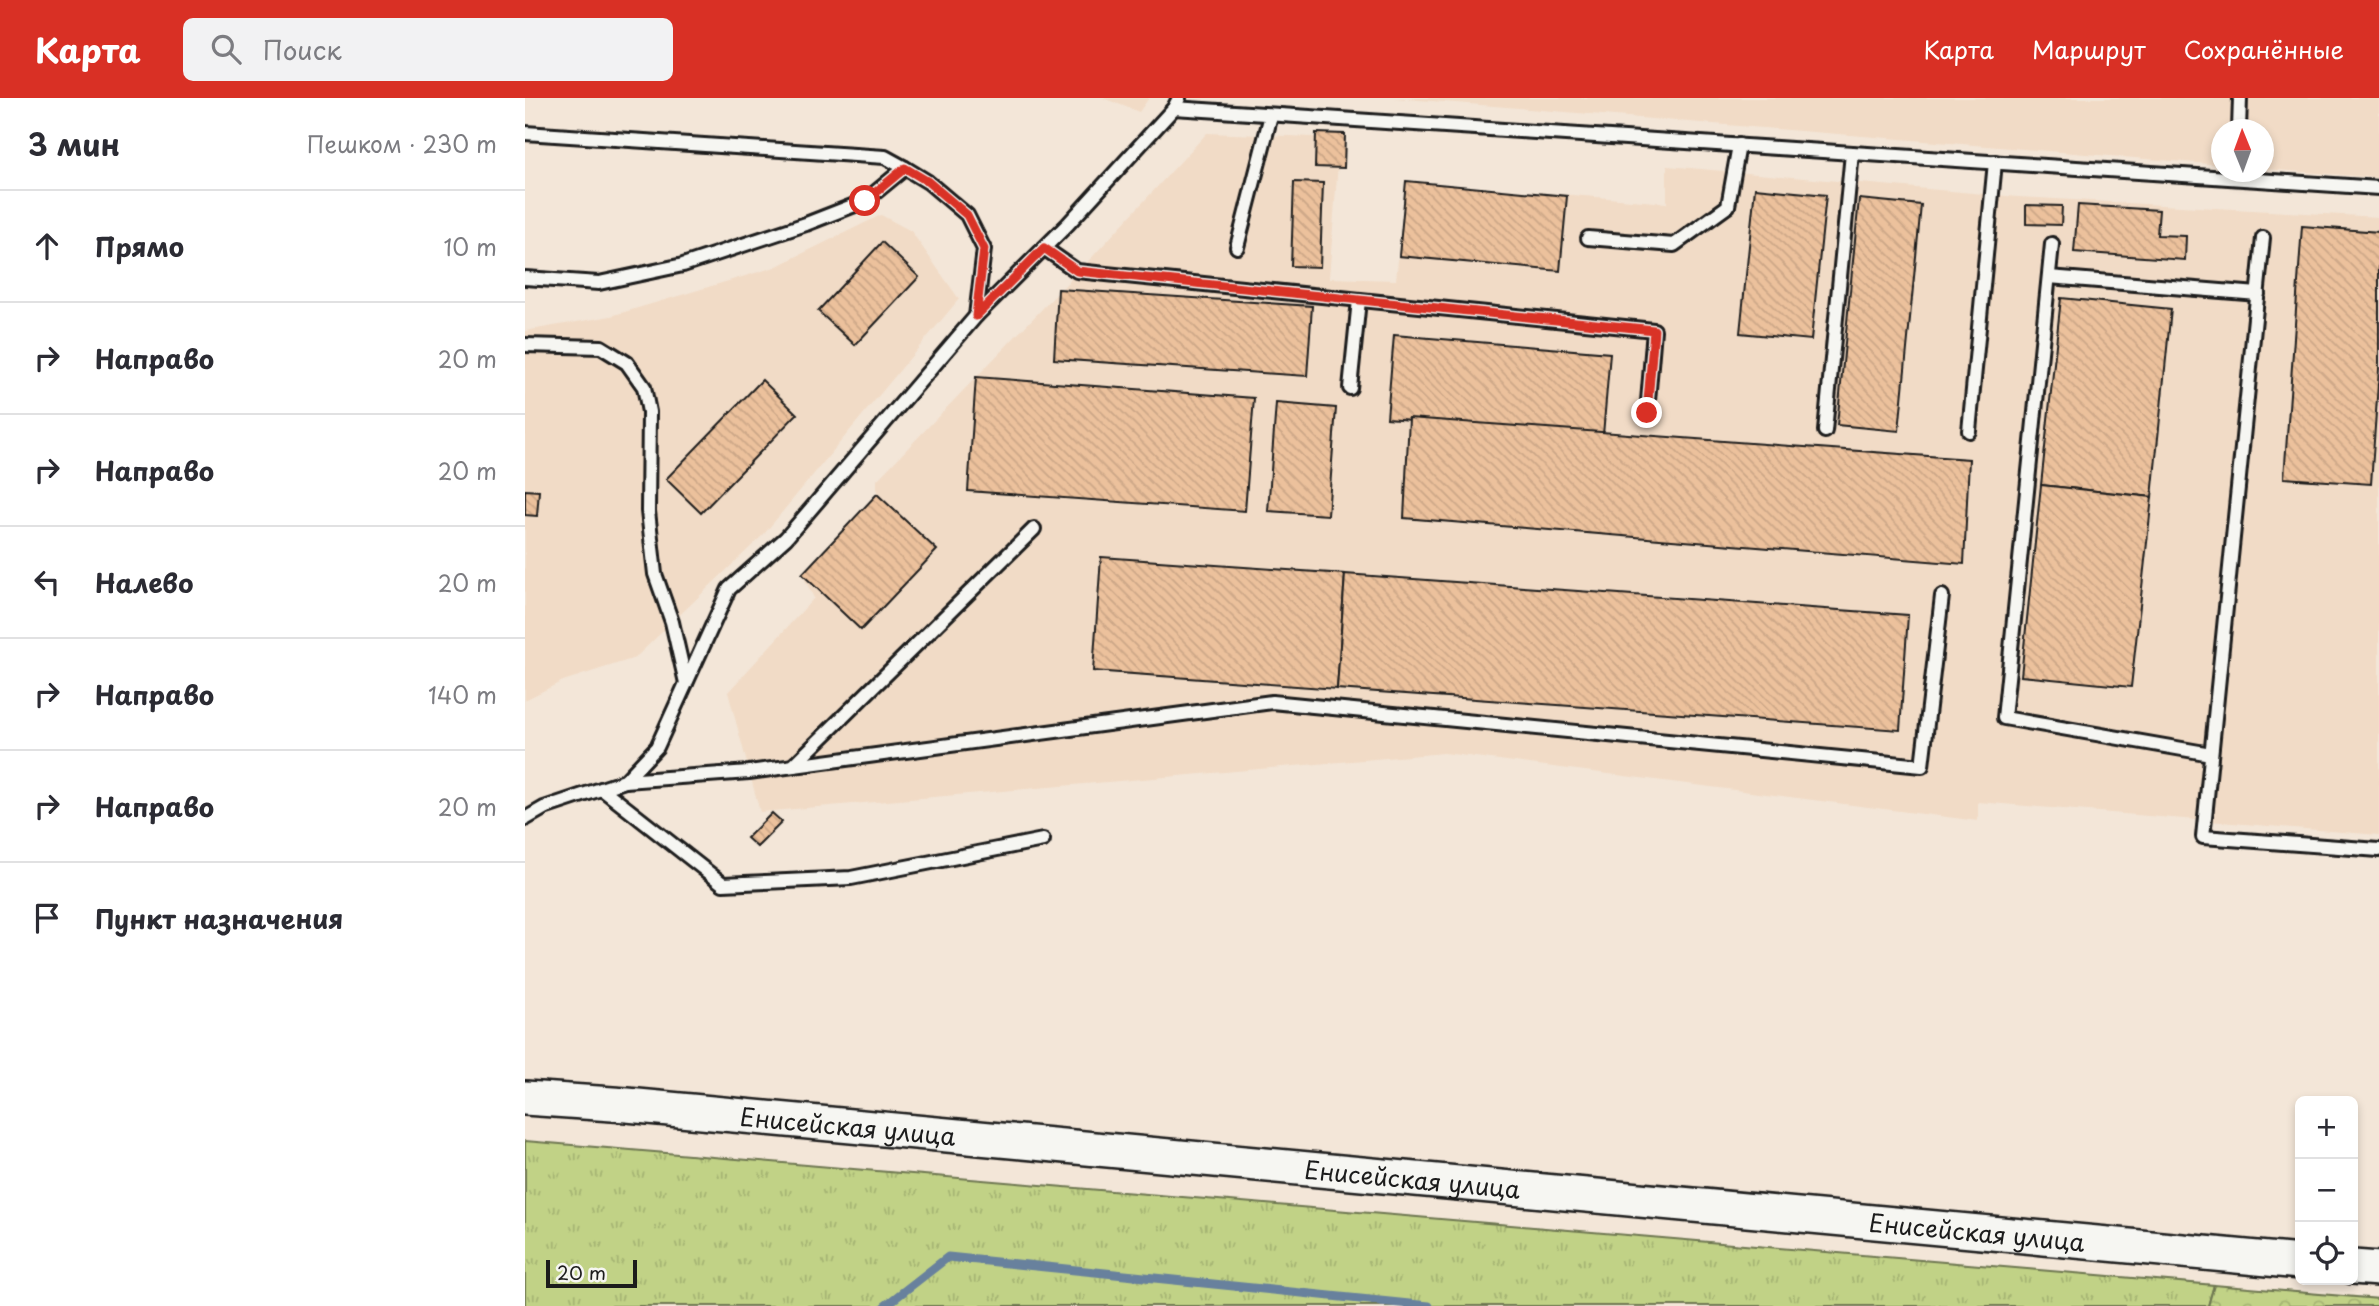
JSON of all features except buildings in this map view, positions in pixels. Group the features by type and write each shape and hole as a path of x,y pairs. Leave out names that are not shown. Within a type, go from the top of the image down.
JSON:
{"street":[{"name":"Енисейская улица","path":"525,1098 2295,1262"},
{"path":"2358,1267 2379,1269"}],"lane":[{"path":"2239,119 2240,98"},
{"path":"625,781 657,747 729,589 786,538 976,316 1044,248 1176,103 1271,115 2211,174"},
{"path":"1237,247 1271,115"},
{"path":"525,134 885,157 927,181 967,215 984,249 976,316"},
{"path":"1588,238 1674,246 1728,206 1739,145"},
{"path":"1825,431 1852,153"},
{"path":"1969,431 1995,162"},
{"path":"525,278 599,283 683,265 806,224 865,201 905,168"},
{"path":"2274,178 2379,188"},
{"path":"2263,238 2203,837 2379,850"},
{"path":"2052,244 2004,718 2211,754"},
{"path":"1044,248 1077,271 1654,330 1647,413"},
{"path":"2049,277 2257,294"},
{"path":"1350,388 1359,300"},
{"path":"525,345 601,347 627,363 644,387 649,412 648,511 655,575 672,622 686,684"},
{"path":"792,767 1034,529"},
{"path":"525,819 544,808 625,781 792,767 1272,702 1922,766 1942,596"},
{"path":"602,789 723,884 851,878 1043,840"}],"shaded area":[{"path":"1103,98 1149,98 1139,112"},
{"path":"1394,98 2379,98 2379,178 2274,170 2274,119 2211,119 2211,164"},
{"path":"1207,133 1340,138 1329,278 1396,280 1406,181 1667,203 1667,166 2018,197 2379,217 2379,835 1978,802 1978,821 1444,753 760,812 728,692 814,598 802,574 877,494 877,480 1095,254"},
{"path":"881,215 911,231 959,299 764,534 635,658 563,681 525,700 525,331 611,316 775,267"}],"green space":[{"path":"525,1141 2214,1285 2208,1306 525,1306"},
{"path":"2214,1285 2379,1299 2379,1306 2208,1306"}],"waterway":[{"path":"885,1306 948,1257 1429,1306"}],"route":[{"path":"865,201 905,168 927,181 967,215 984,249 976,316 1044,248 1077,271 1654,330 1647,413"}]}
